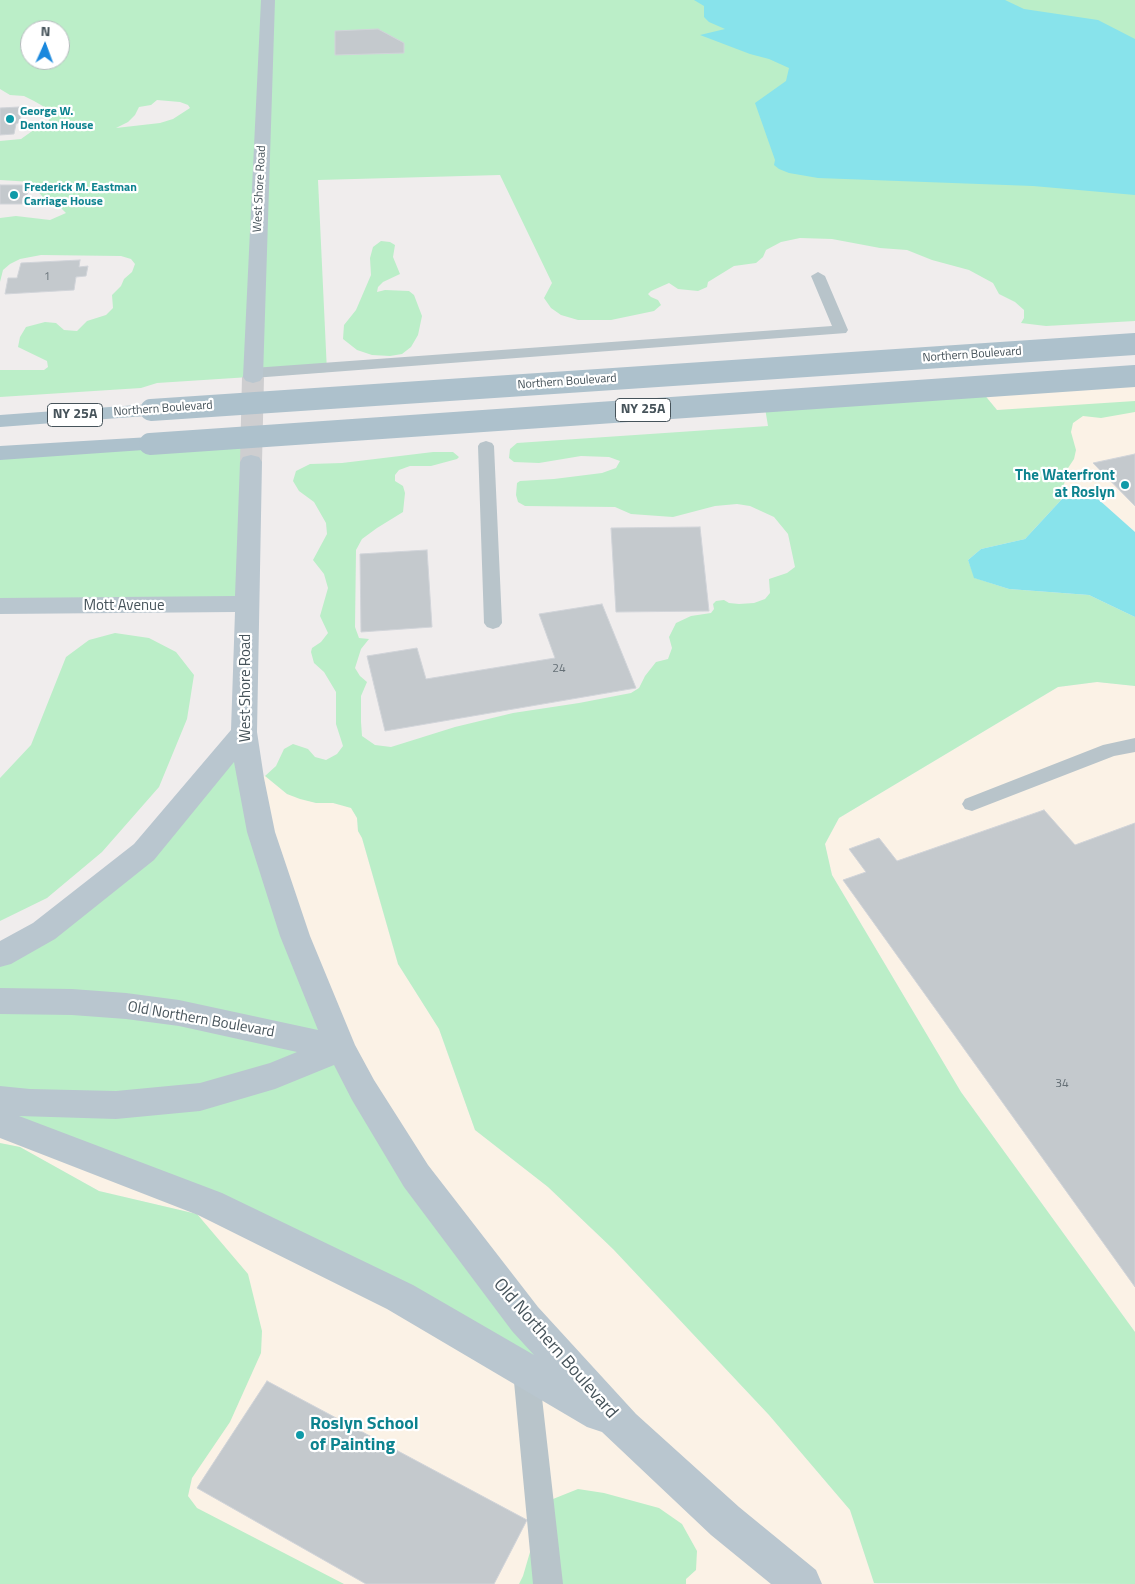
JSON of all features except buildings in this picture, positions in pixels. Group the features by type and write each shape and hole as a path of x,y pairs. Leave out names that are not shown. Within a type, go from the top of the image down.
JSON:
{"main road":[{"name":"West Shore Road","path":"253,375 268,0"},
{"name":"Northern Boulevard","path":"0,421 1135,344"},
{"name":"NY 25A","path":"0,453 1135,376"},
{"name":"West Shore Road","path":"251,462 244,732 250,778 261,832 295,936 341,1048"},
{"name":"Mott Avenue","path":"0,606 247,604"},
{"path":"0,955 44,931 144,852 244,732"},
{"name":"Old Northern Boulevard","path":"0,1001 72,1002 126,1006 179,1013 341,1048 363,1090 416,1176 525,1319 623,1427 725,1521 802,1584"},
{"path":"0,1100 30,1103 116,1105 200,1097 275,1075 341,1048"},
{"path":"0,1123 210,1204 400,1297 623,1427"}],"lane":[{"path":"253,375 479,360 841,330 818,276"},
{"path":"486,446 493,623"},
{"path":"972,804 1110,750 1135,744"},
{"path":"526,1371 548,1584"}],"shaded area":[{"path":"1135,376 1135,532 1098,499 1062,499 1066,471 997,410 978,387"},
{"path":"1097,682 1135,686 1135,1332 961,1092 832,875 825,844 839,818 1058,687"},
{"path":"265,776 287,794 316,803 333,803 351,807 357,818 358,831 362,838 398,964 439,1029 475,1130 548,1187 613,1249 769,1415 850,1510 874,1583 877,1584 303,1584 165,1503 197,1214 99,1191 20,1147 0,1143 0,1124 363,1090 250,778"}],"green space":[{"path":"0,0 1135,0 1135,321 1046,326 1021,323 1024,318 1024,310 1015,302 999,294 993,283 969,270 932,260 907,250 880,248 832,239 800,238 781,242 766,250 763,257 756,263 734,266 708,282 707,287 698,291 678,289 669,283 651,291 648,294 658,300 661,305 654,311 611,320 578,320 561,315 551,308 544,298 552,283 500,175 318,180 327,372 157,383 141,388 0,397 0,370 44,370 48,367 47,361 18,347 20,337 26,327 45,322 56,323 64,330 77,331 87,321 106,315 113,308 112,295 132,272 135,264 131,259 121,256 41,255 20,259 10,264 3,270 0,282 0,218 16,216 50,220 66,213 61,208 42,202 42,196 37,190 36,184 32,182 0,180 0,141 21,139 35,129 46,126 50,118 48,109 24,96 10,95 0,89","holes":["157,100 180,102 188,105 190,108 173,119 160,123 116,128 128,122 135,115 139,107 151,105"]},
{"path":"381,241 390,242 395,245 393,257 400,274 383,282 378,287 377,292 385,290 409,291 414,295 422,316 418,335 411,347 402,354 390,356 372,355 357,350 343,339 344,325 356,310 371,275 370,258 373,247"},
{"path":"978,387 997,410 1135,401 1135,412 1101,418 1083,416 1073,423 1071,432 1076,450 1074,459 1066,471 1062,499 1025,539 981,549 968,560 975,578 1009,589 1089,595 1135,617 1135,686 1097,682 1058,687 839,818 825,844 832,875 961,1092 1135,1332 1135,1584 874,1583 850,1510 769,1415 613,1249 548,1187 475,1130 439,1029 398,964 362,838 358,831 357,818 351,808 333,803 316,803 300,799 287,794 265,776 276,766 284,749 293,744 308,749 315,757 326,760 337,754 343,746 336,724 336,692 324,672 314,663 311,652 312,648 321,642 328,633 320,616 328,588 324,574 313,560 327,534 326,523 314,502 299,491 293,481 296,471 310,464 342,463 433,452 453,452 459,457 431,466 410,466 399,470 395,475 395,481 403,486 405,493 403,512 362,539 356,550 355,627 359,638 369,639 361,649 355,668 367,682 361,696 362,736 375,745 391,747 455,727 513,713 631,693 639,688 645,676 656,662 668,659 672,648 669,637 676,623 691,616 711,613 714,609 713,604 716,601 724,600 729,603 739,604 754,603 765,599 770,593 769,579 787,573 795,567 788,534 774,517 750,506 737,504 715,506 673,517 631,514 615,507 525,506 518,502 516,495 517,483 520,481 602,473 616,468 620,461 609,457 581,456 539,463 514,462 509,458 510,449 517,443 768,426 764,402"},
{"path":"251,436 247,604 0,606 0,453"},
{"path":"115,633 149,638 176,652 194,675 187,719 159,787 102,852 47,898 0,921 0,778 31,745 66,657 89,640"},
{"path":"244,732 250,778 343,1049 621,1431 400,1297 0,1124 0,955 96,891"},
{"path":"0,1143 20,1147 99,1191 197,1214 248,1274 262,1331 261,1353 230,1422 192,1478 188,1496 197,1508 344,1584 0,1584"},
{"path":"578,1489 604,1493 659,1508 682,1524 697,1551 696,1570 686,1579 686,1584 519,1584 535,1535 553,1499"}],"water":[{"path":"694,0 1005,0 1024,9 1098,20 1135,39 1135,195 1033,186 818,178 789,173 779,169 774,165 775,160 755,103 786,81 789,68 700,35 725,29 709,22 704,17 704,6"},
{"path":"1062,499 1098,499 1135,532 1135,617 1089,595 1009,589 974,578 968,560 981,549 1025,539"}],"tunnel":[{"path":"251,462 253,377"}],"place":[{"name":"George W. Denton House","path":"10,119"},
{"name":"Frederick M. Eastman Carriage House","path":"14,195"},
{"name":"The Waterfront at Roslyn","path":"1125,485"},
{"name":"Roslyn School of Painting","path":"300,1435"}]}
